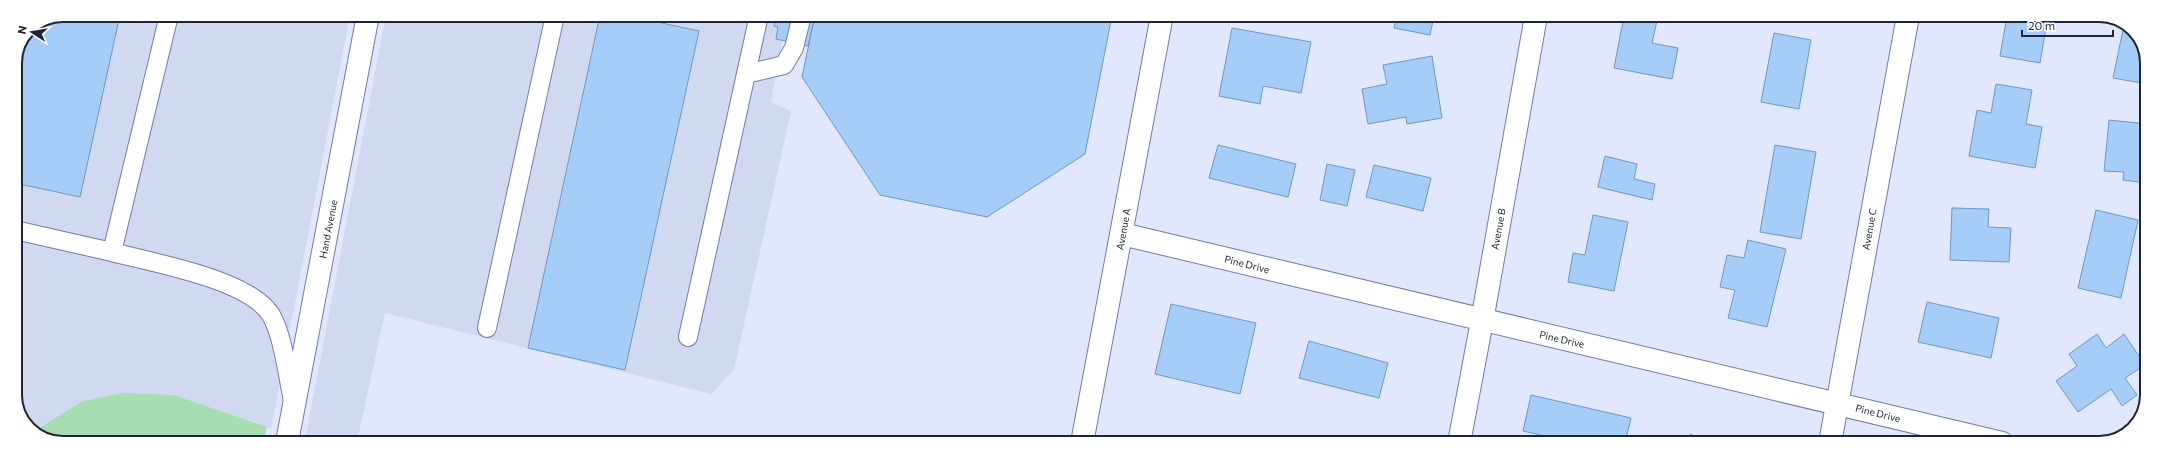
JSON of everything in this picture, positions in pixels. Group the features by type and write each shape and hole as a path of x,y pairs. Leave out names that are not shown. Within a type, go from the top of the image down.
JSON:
{"street":[{"name":"Hand Avenue","path":"288,436 367,22"},
{"name":"Avenue A","path":"1083,436 1161,22"},
{"name":"Avenue B","path":"1459,436 1482,321 1535,22"},
{"name":"Avenue C","path":"1831,436 1907,22"},
{"name":"Pine Drive","path":"1122,234 1482,321 1973,436"}],"lane":[{"path":"112,252 167,22"},
{"path":"486,328 553,22"},
{"path":"688,337 757,22"},
{"path":"746,74 784,65 794,48 800,22"},
{"path":"22,232 112,252 222,282 254,298 271,315 280,340 294,407"}],"shaded area":[{"path":"63,22 349,22 271,429 174,395 83,401 39,428 32,422 23,405 22,397 23,55 55,23"},
{"path":"385,22 786,22 771,102 791,111 734,370 711,394 385,313 358,436 306,436"}],"green space":[{"path":"124,393 174,395 267,427 265,436 63,436 50,434 39,428 83,401"}],"building":[{"path":"63,22 118,22 80,197 22,185 23,55 29,40 34,34 48,25"},
{"path":"598,22 657,22 699,31 625,370 528,348"},
{"path":"775,22 813,22 808,46 776,39 778,27 774,26"},
{"path":"814,22 1111,22 1085,154 987,217 880,195 802,77"},
{"path":"1396,22 1433,22 1430,35 1394,28"},
{"path":"1623,22 1657,22 1652,43 1678,48 1672,79 1614,68"},
{"path":"2006,22 2047,22 2040,63 2000,56"},
{"path":"1232,28 1311,42 1301,93 1263,86 1260,104 1219,96"},
{"path":"2123,30 2130,36 2139,53 2140,83 2113,78"},
{"path":"1774,33 1811,40 1799,109 1761,102"},
{"path":"1432,56 1442,118 1407,124 1406,117 1368,124 1362,89 1387,84 1383,65"},
{"path":"1996,84 2032,90 2026,124 2042,127 2035,168 1969,156 1977,110 1991,113"},
{"path":"2109,120 2140,123 2140,182 2123,180 2124,172 2104,171"},
{"path":"1218,145 1296,164 1288,197 1209,178"},
{"path":"1775,145 1816,152 1801,239 1760,232"},
{"path":"1605,156 1637,164 1634,179 1655,184 1652,200 1598,187"},
{"path":"1327,164 1355,170 1347,206 1320,200"},
{"path":"1374,165 1431,178 1423,211 1366,197"},
{"path":"1952,208 1989,209 1988,227 2011,228 2009,262 1950,260"},
{"path":"2096,210 2138,220 2121,298 2078,288"},
{"path":"1593,215 1628,222 1614,291 1568,282 1573,253 1585,255"},
{"path":"1748,240 1786,249 1767,327 1728,318 1735,290 1720,287 1727,255 1744,258"},
{"path":"1927,302 1999,318 1991,358 1918,342"},
{"path":"1171,304 1256,323 1240,394 1155,374"},
{"path":"2097,334 2106,348 2124,334 2140,358 2140,368 2125,378 2137,395 2122,406 2111,389 2078,412 2056,381 2077,366 2069,354"},
{"path":"1309,341 1388,363 1379,398 1299,378"},
{"path":"1531,395 1631,418 1627,436 1544,436 1523,431"}]}
